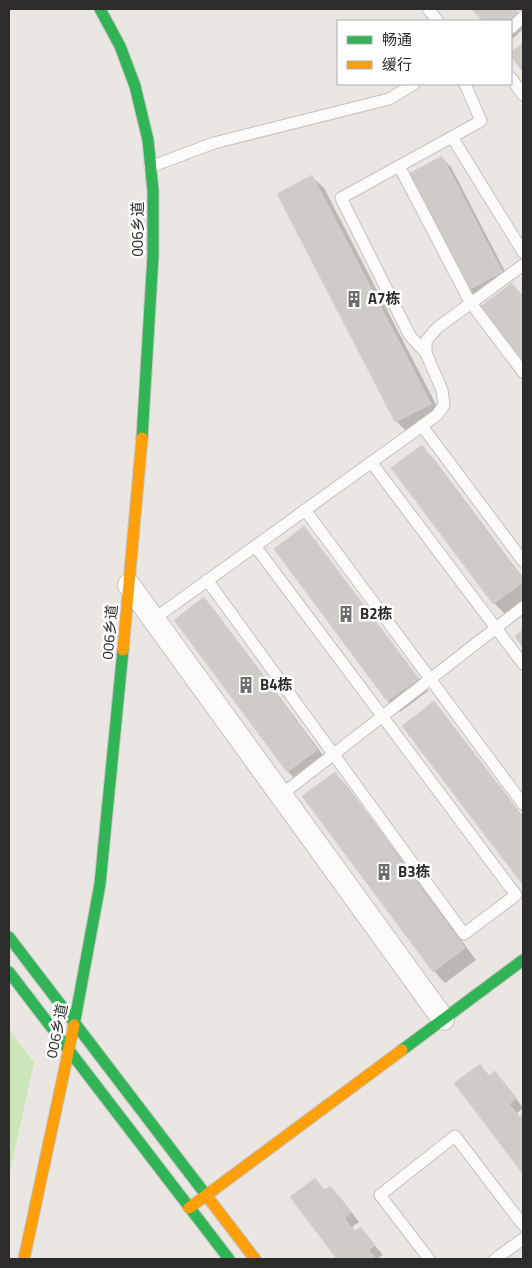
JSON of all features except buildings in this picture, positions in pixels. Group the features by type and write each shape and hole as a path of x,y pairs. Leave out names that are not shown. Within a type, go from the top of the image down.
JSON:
{"street":[{"name":"006乡道","path":"24,1259 75,1022 100,884 142,444 153,256 153,191 148,140 135,86 120,46 100,9"},
{"path":"129,585 443,1019"},
{"path":"9,937 255,1259"},
{"path":"189,1208 523,960"},
{"path":"9,972 229,1259"}],"lane":[{"path":"428,9 437,20"},
{"path":"512,27 523,17"},
{"path":"512,79 523,95"},
{"path":"150,167 214,143 389,99 412,85"},
{"path":"154,619 437,415 444,405 442,390 426,353 410,336 341,198 481,121 465,85"},
{"path":"452,137 523,252"},
{"path":"399,166 470,302 523,372"},
{"path":"426,353 426,341 436,328 523,265"},
{"path":"422,426 523,561"},
{"path":"371,462 523,664"},
{"path":"305,510 523,804"},
{"path":"207,580 464,934 516,895 255,546"},
{"path":"281,795 523,607"},
{"path":"429,1259 380,1195 455,1136 523,1225"},
{"path":"495,1259 523,1239"}],"green space":[{"path":"9,1029 34,1063 9,1175"}],"traffic: fast":[{"path":"100,9 120,46 135,86 148,140 153,191 153,256 142,438"},
{"path":"74,1025 100,884 123,650"},
{"path":"9,937 206,1195"},
{"path":"402,1050 523,960"},
{"path":"9,972 229,1259"}],"traffic: slow":[{"path":"123,650 142,438"},
{"path":"24,1259 74,1025"},
{"path":"189,1208 402,1050"},
{"path":"206,1195 255,1259"}],"place":[{"name":"A7栋","path":"354,299"},
{"name":"B2栋","path":"346,614"},
{"name":"B4栋","path":"246,685"},
{"name":"B3栋","path":"384,872"}]}
